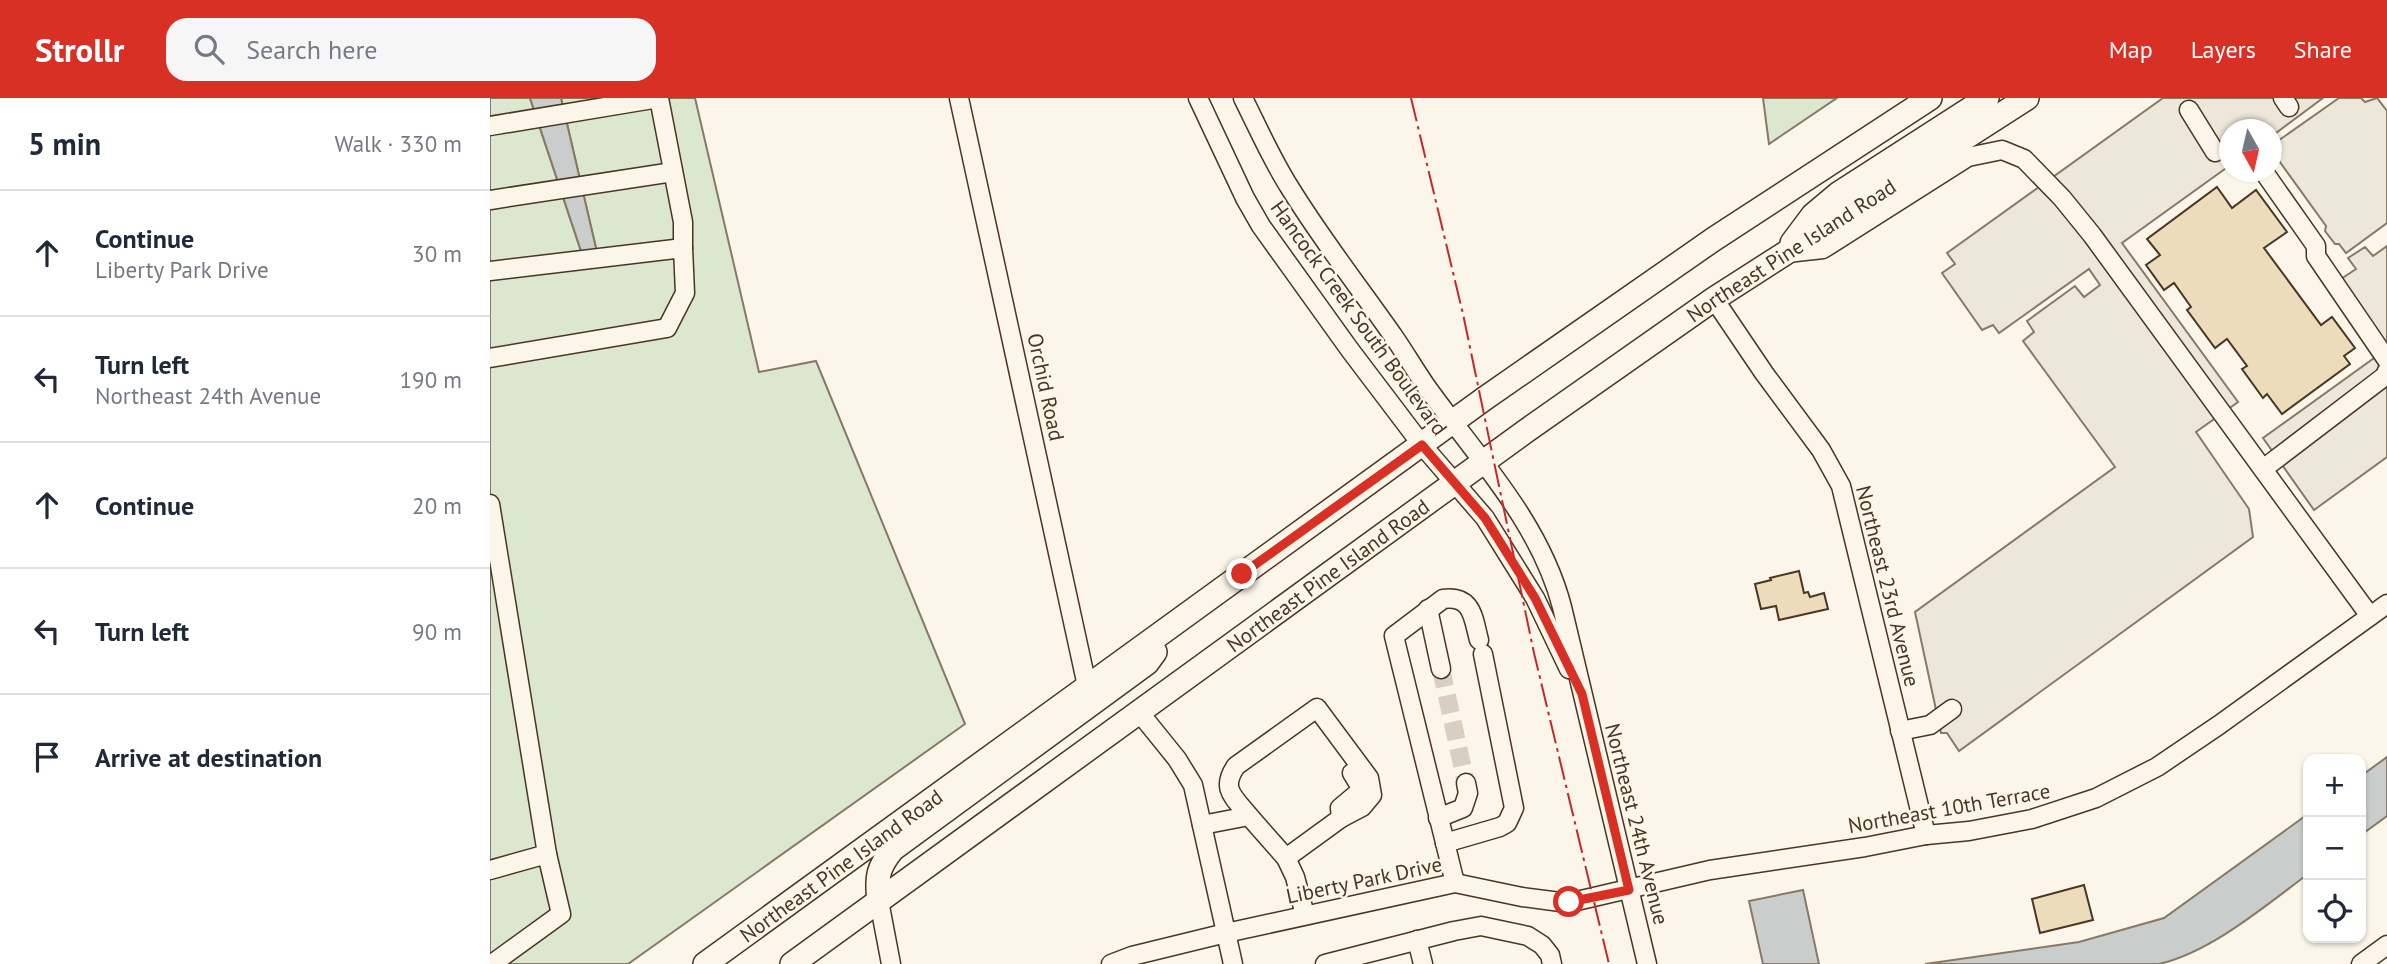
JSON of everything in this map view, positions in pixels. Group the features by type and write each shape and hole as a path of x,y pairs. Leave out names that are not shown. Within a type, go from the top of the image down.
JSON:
{"main road":[{"name":"Northeast Pine Island Road","path":"705,964 1453,422 1714,239 1930,98"},
{"path":"1787,253 1795,237 1813,215 1838,194 1987,98"},
{"name":"Northeast Pine Island Road","path":"792,964 1454,483 1714,299 2027,98"},
{"name":"Northeast Pine Island Road","path":"879,901 878,877 882,862 893,849 1147,663 1181,619"}],"street":[{"path":"490,126 659,98 683,222 685,293 667,328 490,358"},
{"name":"Orchid Road","path":"958,98 1087,687"},
{"name":"Hancock Creek South Boulevard","path":"1198,98 1261,226 1350,350 1454,483"},
{"name":"Hancock Creek South Boulevard","path":"1243,98 1265,144 1296,198 1334,256 1482,463"},
{"path":"2189,110 2215,152"},
{"path":"1787,253 1823,249 1968,157 2001,150 2024,159 2063,198 2092,235 2370,616"},
{"path":"490,200 673,172"},
{"path":"2271,182 2316,246 2316,256 2387,360"},
{"path":"490,271 682,248"},
{"name":"Northeast 23rd Avenue","path":"1714,299 1821,450 1841,486 1926,835"},
{"path":"2263,469 2342,411 2385,376 2387,371"},
{"name":"Northeast 24th Avenue","path":"1482,463 1507,495 1546,559 1559,595 1647,964"},
{"name":"Northeast 24th Avenue","path":"1454,483 1485,518 1535,598 1582,694"},
{"path":"490,504 547,854 561,914 492,964"},
{"path":"1445,843 1500,827 1507,823 1514,808 1481,647 1470,607 1460,599 1443,599 1394,636 1438,818 1455,883"},
{"name":"Northeast 10th Terrace","path":"1629,890 1710,870 1926,835 1969,831 2064,810 2127,784 2157,767 2387,604"},
{"path":"1428,609 1441,669"},
{"path":"1286,858 1341,818 1340,808 1359,792 1360,786 1335,747 1338,736 1317,708 1236,766 1228,778 1228,790 1286,858 1296,877 1305,915"},
{"path":"1900,731 1930,725 1952,709"},
{"path":"1139,712 1177,759 1193,785 1233,964"},
{"path":"1438,818 1463,808 1468,793 1466,783"},
{"path":"1202,825 1249,816"},
{"path":"490,870 547,854"},
{"name":"Liberty Park Drive","path":"1111,964 1132,956 1226,933 1455,883 1522,897 1569,902 1629,890"},
{"path":"879,901 891,964"},
{"path":"1325,964 1384,956 1417,940 1481,926 1528,936 1542,945 1550,955 1552,964"},
{"path":"1417,940 1423,964"},
{"path":"2361,964 2387,945"}],"green space":[{"path":"490,98 530,98 585,263 599,261 561,98 695,98 759,372 816,361 965,724 628,964 490,964"},
{"path":"1763,98 1837,98 1769,144"}],"shaded area":[{"path":"530,98 561,98 599,261 585,263"},
{"path":"2163,98 2323,98 2282,129 2282,119 2219,119 2219,173 2122,243 2238,402 2196,432 2249,509 2253,537 1959,751 1947,733 1941,733 1915,612 2115,467 2023,341 2034,332 2027,321 2075,286 2084,297 2100,285 2089,269 1999,333 1993,325 1982,330 1942,273 1955,264 1947,253"},
{"path":"2339,98 2361,98 2365,102 2377,98 2387,111 2387,223 2346,253 2325,231 2326,226 2282,165 2282,138"},
{"path":"2387,246 2387,457 2314,510 2263,438 2381,353 2332,285 2356,269 2348,258 2365,247 2373,256"},
{"path":"2387,757 2387,816 2366,831 2366,817 2366,772"},
{"path":"2303,818 2303,878 2218,939 2179,958 2159,964 1925,964 2079,942 2164,918"},
{"path":"1803,890 1819,964 1763,964 1749,901"}],"building":[{"path":"2217,187 2232,208 2256,190 2287,232 2264,248 2321,325 2332,317 2355,348 2344,356 2350,364 2282,414 2267,394 2263,398 2242,369 2247,366 2227,339 2215,348 2187,310 2191,307 2174,283 2164,290 2146,265 2160,255 2147,239"},
{"path":"1799,571 1804,593 1808,592 1810,597 1824,593 1828,609 1779,620 1776,606 1761,609 1755,584"},
{"path":"2084,885 2093,920 2040,933 2032,899"}],"tunnel":[{"path":"1441,669 1466,783"}],"power":[{"path":"1411,98 1463,314 1534,653 1609,964"}],"route":[{"path":"1242,574 1422,445 1485,518 1535,598 1582,694 1629,890 1569,902"}]}
